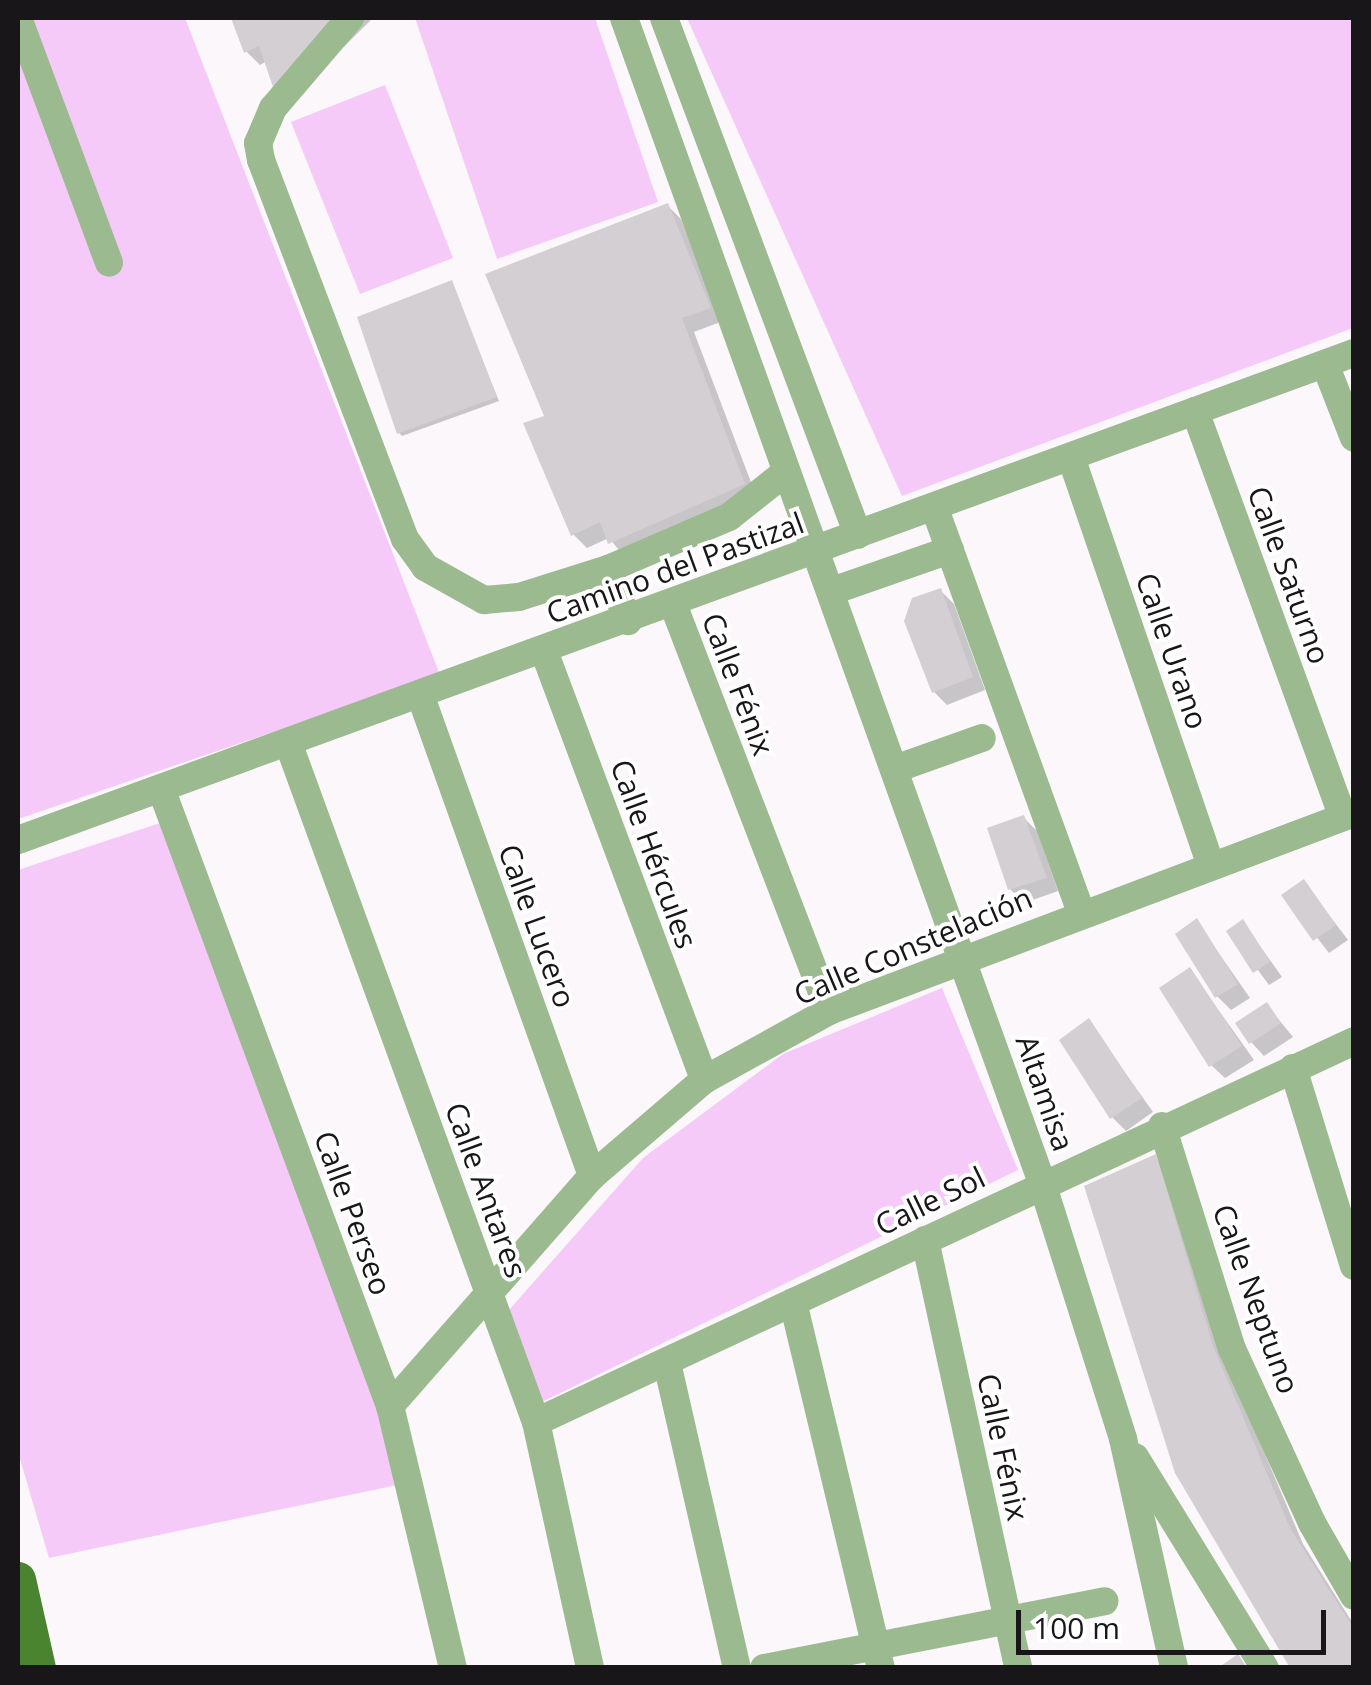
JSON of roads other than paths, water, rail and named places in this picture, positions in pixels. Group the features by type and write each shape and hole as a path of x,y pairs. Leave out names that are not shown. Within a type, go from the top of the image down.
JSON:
{"main road":[{"path":"18,1579 38,1668"}],"street":[{"path":"18,18 109,263"},
{"path":"350,18 273,108 258,143 405,539 425,567 484,600 520,597 608,569 742,510 786,472"},
{"name":"Altamisa","path":"624,18 688,208 832,591 1042,1183 1124,1439 1174,1668"},
{"path":"664,18 858,536"},
{"path":"688,208 727,190"},
{"name":"Camino del Pastizal","path":"18,840 421,697 1354,353"},
{"path":"1324,364 1354,438"},
{"name":"Calle Saturno","path":"1195,411 1348,815"},
{"name":"Calle Urano","path":"1071,458 1211,865"},
{"path":"935,509 1082,912"},
{"path":"832,591 950,550"},
{"path":"608,569 628,621"},
{"name":"Calle Fénix","path":"673,604 829,1011"},
{"name":"Calle Hércules","path":"544,651 704,1080"},
{"name":"Calle Lucero","path":"421,697 592,1176"},
{"path":"895,769 982,738"},
{"name":"Calle Antares","path":"289,744 536,1422 590,1668"},
{"name":"Calle Perseo","path":"162,791 390,1406 453,1668"},
{"name":"Calle Constelación","path":"390,1406 592,1176 704,1080 829,1011 964,956 1348,815"},
{"name":"Calle Sol","path":"536,1422 1162,1126 1354,1041"},
{"path":"1293,1068 1354,1266"},
{"name":"Calle Neptuno","path":"1162,1126 1232,1349 1312,1523 1354,1596"},
{"name":"Calle Fénix","path":"924,1240 1018,1668"},
{"path":"793,1302 880,1658"},
{"path":"666,1363 737,1668"},
{"path":"1124,1439 1265,1668"},
{"path":"764,1668 880,1658 1008,1620 1104,1602"}]}
